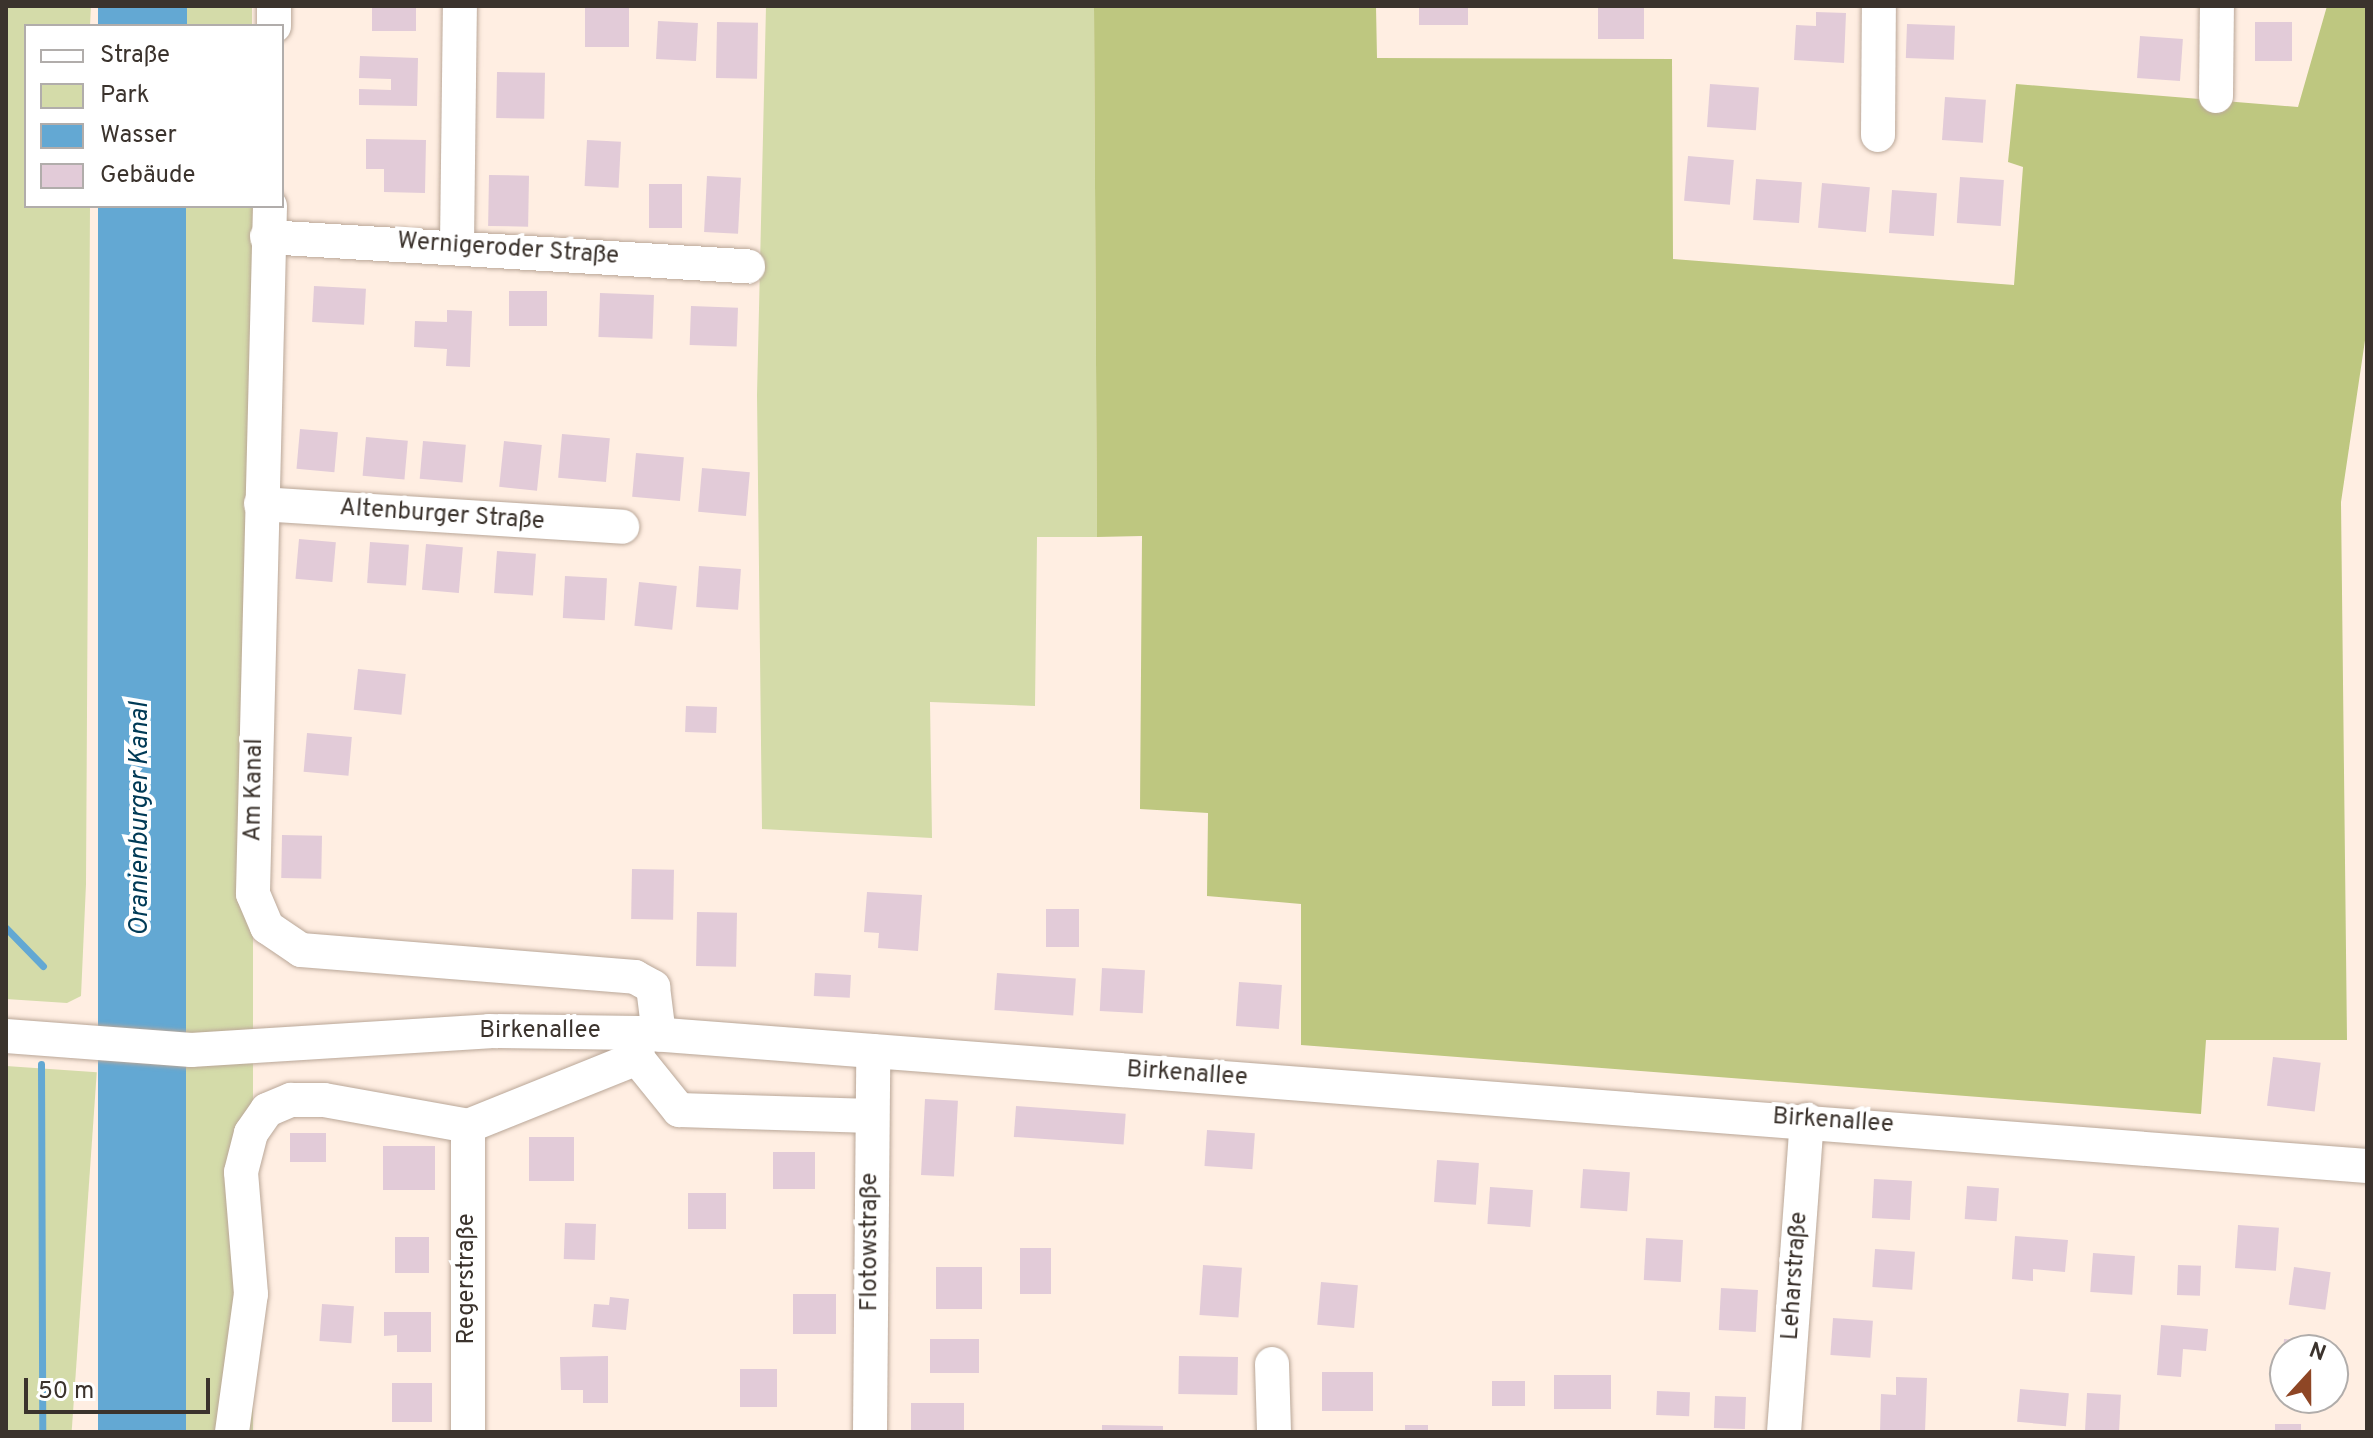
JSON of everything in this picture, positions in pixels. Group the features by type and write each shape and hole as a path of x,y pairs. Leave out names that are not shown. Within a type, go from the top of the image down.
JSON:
{"street":[{"path":"457,244 460,6"},
{"path":"1878,135 1879,6"},
{"path":"2216,96 2217,6"},
{"name":"Wernigeroder Straße","path":"268,221 457,244 748,266"},
{"name":"Am Kanal","path":"268,221 253,894 267,927 301,950 635,977 653,987 645,1042"},
{"name":"Altenburger Straße","path":"261,504 622,527"},
{"name":"Birkenallee","path":"6,1036 191,1050 489,1031 645,1042 873,1051 1807,1120 2367,1166"},
{"path":"232,1432 251,1294 241,1172 251,1133 267,1110 291,1100 324,1100 468,1126 645,1042 679,1110 872,1116"},
{"name":"Flotowstraße","path":"870,1432 873,1051"},
{"name":"Leharstraße","path":"1784,1432 1807,1120"},
{"name":"Regerstraße","path":"468,1126 468,1432"},
{"path":"1272,1364 1274,1432"}],"green space":[{"path":"6,6 91,6 90,24 24,24 24,208 90,208 86,884 81,996 67,1003 6,999"},
{"path":"187,6 252,6 252,24 187,24"},
{"path":"766,6 1094,6 1097,537 1037,537 1035,706 930,702 932,838 762,829 757,395"},
{"path":"1094,6 1376,6 1377,58 1672,59 1673,259 2014,285 2023,167 2008,162 2016,84 2298,107 2327,6 2367,6 2367,327 2341,502 2347,1040 2206,1040 2201,1114 1301,1045 1301,904 1207,896 1208,813 1140,809 1142,536 1097,537"},
{"path":"186,208 253,208 253,1432 186,1432"},
{"path":"6,1066 97,1072 72,1432 6,1432"}],"water":[{"path":"98,6 187,6 187,24 98,24"},
{"name":"Oranienburger Kanal","path":"98,208 186,208 186,1432 98,1432"}],"building":[{"path":"372,6 416,6 416,31 372,31"},
{"path":"585,6 629,6 629,47 585,47"},
{"path":"1419,6 1468,6 1468,25 1419,25"},
{"path":"1598,6 1644,6 1644,39 1598,39"},
{"path":"1816,12 1846,13 1844,63 1794,60 1796,25 1816,26"},
{"path":"658,21 698,23 696,61 656,59"},
{"path":"717,22 758,23 757,79 716,78"},
{"path":"2255,22 2292,22 2292,61 2255,61"},
{"path":"1907,24 1955,26 1954,60 1906,58"},
{"path":"2140,36 2183,39 2180,81 2137,78"},
{"path":"360,56 418,58 417,106 359,105 359,89 391,90 391,79 359,78"},
{"path":"497,72 545,73 544,119 496,118"},
{"path":"1710,84 1759,87 1756,130 1707,127"},
{"path":"1945,97 1986,100 1983,143 1942,140"},
{"path":"366,139 426,140 425,193 384,192 384,169 366,169"},
{"path":"587,140 621,142 619,188 585,186"},
{"path":"1688,156 1734,160 1730,205 1684,201"},
{"path":"489,175 529,176 528,227 488,226"},
{"path":"707,176 741,178 738,234 704,232"},
{"path":"1960,177 2004,180 2001,226 1957,223"},
{"path":"1756,179 1802,182 1799,223 1753,220"},
{"path":"1822,183 1870,187 1866,232 1818,228"},
{"path":"649,184 682,184 682,228 649,228"},
{"path":"1892,190 1937,193 1934,236 1889,233"},
{"path":"314,286 366,289 364,325 312,322"},
{"path":"509,291 547,291 547,326 509,326"},
{"path":"600,293 654,295 652,339 598,337"},
{"path":"691,306 738,308 737,347 690,345"},
{"path":"447,310 472,311 470,367 446,366 447,349 414,347 415,321 447,322"},
{"path":"300,429 338,432 334,472 297,469"},
{"path":"562,434 610,438 606,482 558,478"},
{"path":"366,437 408,441 404,480 363,476"},
{"path":"423,441 466,445 463,483 420,479"},
{"path":"504,441 542,445 537,491 499,487"},
{"path":"636,453 684,457 680,501 632,497"},
{"path":"702,468 750,472 746,516 698,512"},
{"path":"299,539 336,542 332,582 296,579"},
{"path":"370,542 409,545 406,586 367,583"},
{"path":"426,544 463,547 459,593 422,590"},
{"path":"497,551 536,554 533,596 494,593"},
{"path":"699,566 741,569 738,610 696,607"},
{"path":"565,576 607,578 605,620 563,618"},
{"path":"639,582 677,586 672,630 634,626"},
{"path":"358,669 406,674 401,715 354,710"},
{"path":"686,706 717,707 716,733 685,732"},
{"path":"307,733 352,737 348,776 304,772"},
{"path":"282,835 322,836 321,879 281,878"},
{"path":"632,869 674,870 673,920 631,919"},
{"path":"867,892 922,895 918,951 878,948 879,933 864,932"},
{"path":"1046,909 1079,909 1079,947 1046,947"},
{"path":"697,912 737,913 736,967 696,966"},
{"path":"1102,968 1145,970 1143,1013 1100,1011"},
{"path":"815,973 851,975 850,998 814,996"},
{"path":"997,973 1076,979 1073,1015 994,1010"},
{"path":"1239,982 1282,985 1279,1029 1236,1026"},
{"path":"2273,1057 2321,1063 2315,1111 2267,1106"},
{"path":"925,1099 958,1101 954,1177 921,1175"},
{"path":"1016,1106 1126,1114 1124,1145 1014,1137"},
{"path":"1207,1130 1255,1133 1252,1169 1204,1166"},
{"path":"290,1133 326,1133 326,1162 290,1162"},
{"path":"529,1137 574,1137 574,1181 529,1181"},
{"path":"383,1146 435,1146 435,1190 383,1190"},
{"path":"773,1152 815,1152 815,1189 773,1189"},
{"path":"1437,1160 1479,1163 1476,1205 1434,1202"},
{"path":"1583,1169 1630,1172 1627,1211 1580,1208"},
{"path":"1874,1179 1912,1181 1910,1220 1872,1218"},
{"path":"1967,1186 1999,1188 1997,1221 1965,1219"},
{"path":"1490,1187 1533,1190 1530,1227 1487,1224"},
{"path":"688,1193 726,1193 726,1229 688,1229"},
{"path":"565,1223 596,1224 595,1260 564,1259"},
{"path":"2238,1225 2279,1228 2276,1271 2235,1268"},
{"path":"2015,1236 2068,1240 2065,1272 2033,1269 2033,1281 2012,1279"},
{"path":"395,1237 429,1237 429,1273 395,1273"},
{"path":"1646,1238 1683,1240 1681,1282 1644,1280"},
{"path":"1020,1248 1051,1248 1051,1294 1020,1294"},
{"path":"1875,1249 1915,1252 1912,1290 1872,1287"},
{"path":"2093,1253 2135,1256 2132,1295 2090,1292"},
{"path":"1203,1265 1242,1268 1238,1318 1200,1315"},
{"path":"2178,1265 2201,1266 2200,1296 2177,1295"},
{"path":"936,1267 982,1267 982,1309 936,1309"},
{"path":"2294,1267 2331,1272 2325,1310 2289,1305"},
{"path":"1321,1282 1358,1285 1354,1328 1317,1325"},
{"path":"1721,1288 1758,1290 1756,1332 1719,1330"},
{"path":"793,1294 836,1294 836,1334 793,1334"},
{"path":"610,1297 629,1299 626,1330 592,1327 594,1304 609,1305"},
{"path":"322,1304 354,1306 351,1343 319,1341"},
{"path":"384,1312 431,1312 431,1352 397,1352 397,1335 384,1336"},
{"path":"1833,1318 1873,1321 1870,1358 1830,1355"},
{"path":"2161,1325 2208,1329 2206,1351 2183,1349 2181,1377 2157,1375"},
{"path":"930,1339 979,1339 979,1373 930,1373"},
{"path":"608,1356 608,1403 583,1403 583,1390 561,1390 560,1357"},
{"path":"1179,1356 1238,1357 1237,1395 1178,1394"},
{"path":"740,1369 777,1369 777,1407 740,1407"},
{"path":"1322,1372 1373,1372 1373,1411 1322,1411"},
{"path":"1554,1375 1611,1375 1611,1409 1554,1409"},
{"path":"1896,1377 1927,1378 1925,1432 1880,1432 1881,1394 1896,1395"},
{"path":"1492,1381 1525,1381 1525,1406 1492,1406"},
{"path":"392,1383 432,1383 432,1422 392,1422"},
{"path":"2020,1389 2069,1393 2066,1426 2017,1422"},
{"path":"1657,1391 1690,1392 1689,1416 1656,1415"},
{"path":"2087,1393 2121,1395 2119,1432 2085,1432"},
{"path":"1715,1396 1746,1397 1745,1429 1714,1428"},
{"path":"911,1403 964,1403 964,1432 911,1432"},
{"path":"2275,1424 2301,1424 2301,1432 2275,1432"},
{"path":"1102,1425 1163,1426 1163,1432 1102,1432"},
{"path":"1405,1425 1428,1425 1428,1432 1405,1432"}],"waterway":[{"path":"6,928 43,966"},
{"path":"41,1064 42,1432"}]}
